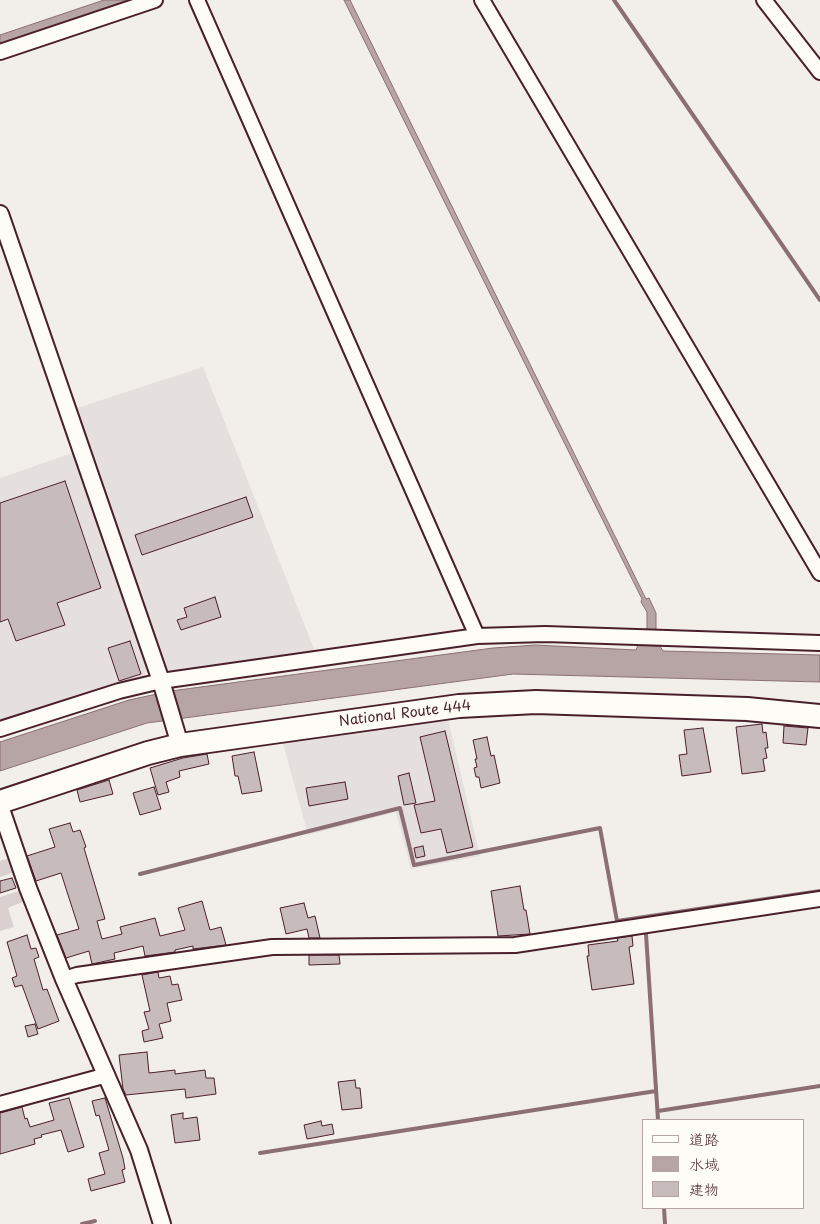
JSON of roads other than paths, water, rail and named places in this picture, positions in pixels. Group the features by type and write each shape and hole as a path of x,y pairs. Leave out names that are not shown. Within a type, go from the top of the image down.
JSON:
{"highway":[{"name":"National Route 444","path":"0,802 148,753 177,735 459,706 536,702 747,709 820,716"}],"street":[{"path":"0,52 156,0"},
{"path":"197,0 477,636"},
{"path":"482,0 820,573"},
{"path":"764,0 820,72"},
{"path":"0,214 162,684 177,735"},
{"path":"0,729 119,691 477,636 545,634 820,642"},
{"path":"0,806 28,888 64,979 139,1150 162,1224"},
{"path":"64,979 272,947 515,945 820,899"},
{"path":"0,1104 107,1075"}],"water":[{"path":"104,0 131,0 0,45 0,35"},
{"path":"344,0 350,0 646,599 649,598 656,613 656,630 653,630 653,646 660,646 663,651 820,655 820,682 513,674 147,723 0,771 0,742 129,700 171,691 493,648 535,645 636,650 638,645 648,645 647,612 641,602 642,599"}],"waterway":[{"path":"614,0 820,300"},
{"path":"140,874 400,808 414,865 600,828 617,921 820,891"},
{"path":"646,934 658,1119"},
{"path":"658,1111 820,1086"},
{"path":"260,1153 656,1091"},
{"path":"664,1209 665,1224"},
{"path":"82,1224 95,1221"}]}
